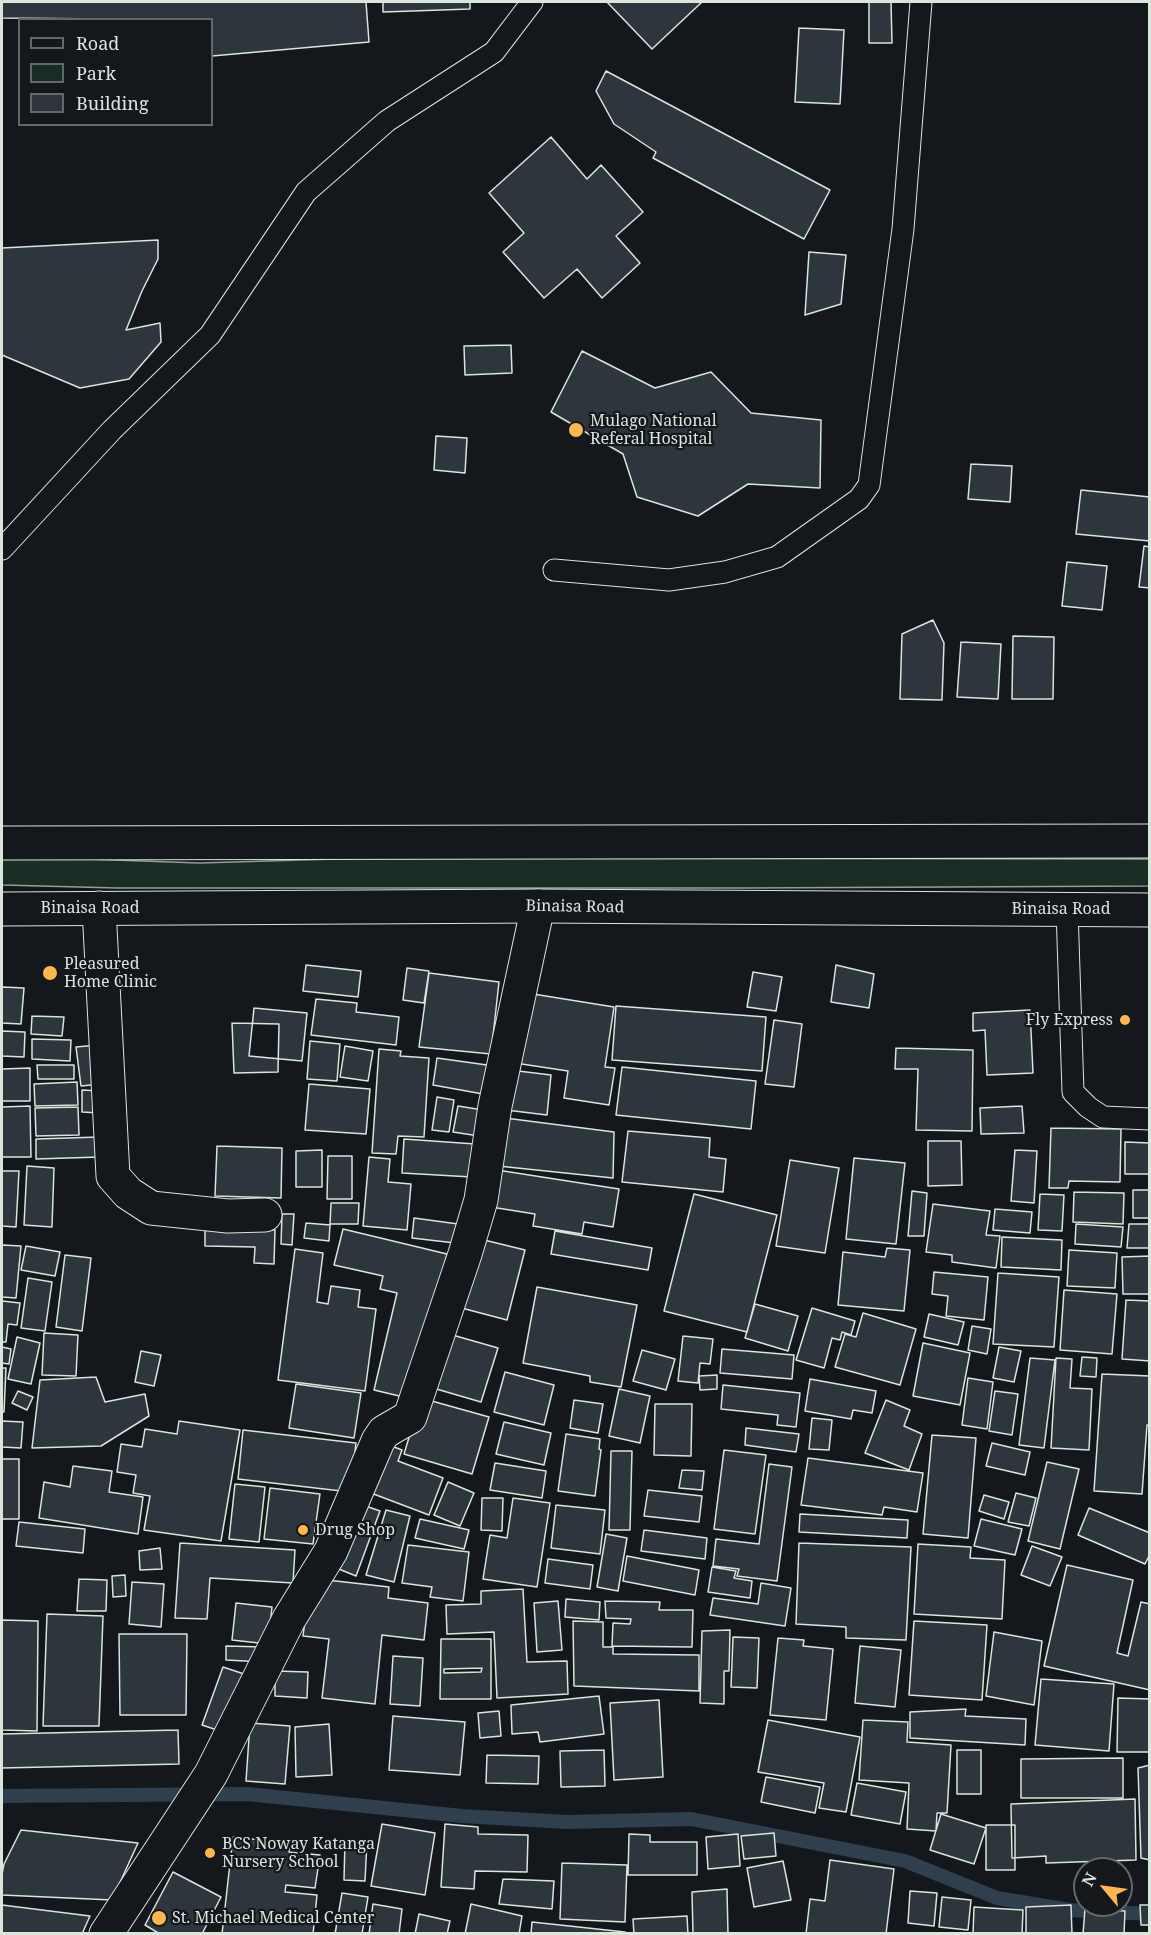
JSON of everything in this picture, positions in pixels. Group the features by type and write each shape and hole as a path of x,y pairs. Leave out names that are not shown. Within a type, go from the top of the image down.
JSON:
{"main road":[{"path":"2,843 1149,840"},
{"path":"106,1934 211,1774 289,1619 331,1551 378,1441 384,1432 410,1417 481,1200 495,1106 538,906"},
{"name":"Binaisa Road","path":"2,909 538,906 1149,910"},
{"path":"99,908 113,1176 128,1193 151,1208 228,1216 265,1215"}],"lane":[{"path":"2,549 112,430 210,335 306,192 387,121 494,52 532,2"},
{"path":"554,570 669,580 725,572 777,557 859,499 869,484 903,229 921,2"},
{"path":"1067,909 1073,1092 1088,1107 1103,1117 1149,1119"}],"green space":[{"path":"2,856 199,863 370,858 1150,859 1149,886 117,888 2,885"}],"building":[{"path":"2,2 366,2 369,42 213,56 213,18 2,18"},
{"path":"383,2 470,2 470,9 383,12"},
{"path":"607,2 702,2 652,49"},
{"path":"869,2 891,2 892,43 869,43"},
{"path":"799,28 844,30 840,104 795,102"},
{"path":"606,71 830,190 804,239 653,158 656,152 614,124 596,91"},
{"path":"551,137 587,179 601,165 643,212 616,236 640,263 602,298 577,269 544,298 503,252 524,233 489,193"},
{"path":"158,240 158,259 126,330 160,323 161,342 129,379 80,388 2,355 2,248"},
{"path":"809,252 846,255 841,304 805,315"},
{"path":"511,345 512,373 465,375 464,346"},
{"path":"582,351 655,388 711,372 751,413 821,420 820,488 748,484 698,516 637,497 623,454 551,412"},
{"path":"436,436 467,438 465,473 434,470"},
{"path":"971,464 1012,466 1010,502 968,499"},
{"path":"1081,490 1150,497 1150,541 1076,534"},
{"path":"1144,546 1150,547 1150,588 1139,587"},
{"path":"1067,562 1107,566 1102,610 1062,606"},
{"path":"933,620 944,643 942,700 900,699 902,634"},
{"path":"1013,636 1054,637 1053,699 1012,699"},
{"path":"961,642 1001,644 998,699 957,697"},
{"path":"306,965 361,971 358,997 303,991"},
{"path":"836,965 874,974 869,1008 831,1002"},
{"path":"407,968 429,971 424,1003 403,1000"},
{"path":"753,972 782,977 776,1011 747,1007"},
{"path":"429,973 499,982 491,1054 419,1047"},
{"path":"2,987 24,988 21,1024 2,1023"},
{"path":"527,993 614,1007 605,1067 615,1068 609,1105 564,1098 568,1071 515,1063"},
{"path":"316,999 357,1003 356,1012 399,1017 396,1045 311,1035"},
{"path":"616,1006 766,1017 762,1071 612,1060"},
{"path":"254,1008 307,1013 302,1061 249,1056"},
{"path":"1030,1010 1033,1073 987,1075 985,1030 973,1031 973,1013"},
{"path":"32,1016 64,1017 62,1036 31,1034"},
{"path":"774,1020 802,1024 794,1087 765,1084"},
{"path":"232,1023 279,1024 278,1072 234,1073"},
{"path":"2,1031 25,1032 24,1057 2,1056"},
{"path":"32,1039 71,1040 70,1061 32,1059"},
{"path":"310,1041 340,1044 337,1081 307,1079"},
{"path":"98,1045 102,1084 81,1086 76,1047"},
{"path":"345,1046 373,1051 368,1081 340,1077"},
{"path":"896,1048 973,1050 972,1131 916,1130 918,1069 895,1069"},
{"path":"379,1049 401,1051 400,1056 429,1058 424,1137 398,1136 396,1154 372,1153"},
{"path":"437,1058 487,1065 483,1094 433,1085"},
{"path":"37,1065 74,1065 74,1079 38,1079"},
{"path":"622,1067 756,1081 751,1129 616,1115"},
{"path":"30,1068 30,1101 2,1101 2,1069"},
{"path":"510,1070 551,1075 547,1115 506,1110"},
{"path":"77,1082 78,1105 35,1106 34,1084"},
{"path":"309,1084 370,1089 366,1134 305,1130"},
{"path":"82,1090 102,1091 100,1113 82,1112"},
{"path":"437,1097 454,1100 449,1132 432,1130"},
{"path":"30,1106 31,1157 2,1157 2,1107"},
{"path":"458,1106 483,1110 479,1136 453,1132"},
{"path":"1022,1106 1024,1133 981,1134 980,1108"},
{"path":"78,1107 79,1135 36,1136 35,1108"},
{"path":"505,1118 614,1132 613,1178 498,1166"},
{"path":"1051,1128 1121,1129 1120,1182 1069,1181 1068,1188 1049,1188"},
{"path":"628,1131 710,1138 709,1157 726,1159 723,1192 622,1182"},
{"path":"99,1137 100,1157 36,1159 36,1139"},
{"path":"404,1139 475,1144 472,1177 402,1173"},
{"path":"928,1141 961,1141 962,1185 928,1186"},
{"path":"1125,1142 1150,1143 1150,1174 1125,1174"},
{"path":"217,1146 282,1148 281,1198 215,1196"},
{"path":"322,1150 322,1187 296,1187 296,1151"},
{"path":"1015,1150 1037,1151 1034,1203 1011,1201"},
{"path":"328,1156 352,1156 352,1199 327,1199"},
{"path":"369,1157 390,1159 388,1182 411,1184 407,1230 363,1226"},
{"path":"854,1158 905,1163 896,1244 846,1239"},
{"path":"790,1160 839,1168 825,1253 776,1246"},
{"path":"27,1166 54,1168 52,1227 24,1225"},
{"path":"497,1170 619,1189 613,1227 584,1222 582,1234 533,1226 535,1214 491,1207"},
{"path":"2,1171 19,1171 16,1227 2,1226"},
{"path":"1133,1190 1150,1190 1150,1218 1133,1218"},
{"path":"912,1191 927,1193 924,1236 908,1236"},
{"path":"1074,1192 1124,1193 1123,1224 1073,1222"},
{"path":"694,1194 777,1215 747,1332 664,1311"},
{"path":"1040,1194 1064,1195 1062,1231 1038,1230"},
{"path":"331,1203 359,1203 358,1224 330,1224"},
{"path":"933,1204 990,1211 986,1235 1000,1236 996,1268 952,1262 952,1255 926,1252"},
{"path":"995,1209 1032,1212 1030,1233 993,1230"},
{"path":"282,1214 294,1214 292,1245 281,1244"},
{"path":"414,1218 458,1224 455,1243 412,1238"},
{"path":"306,1223 330,1225 329,1241 304,1238"},
{"path":"1076,1224 1123,1227 1121,1247 1075,1244"},
{"path":"1129,1224 1150,1224 1150,1248 1127,1248"},
{"path":"205,1229 275,1230 274,1264 254,1263 255,1247 205,1246"},
{"path":"343,1229 447,1254 412,1399 374,1390 397,1293 380,1289 383,1276 334,1265"},
{"path":"555,1231 652,1248 648,1270 551,1254"},
{"path":"472,1237 525,1250 507,1320 454,1306"},
{"path":"1002,1237 1062,1240 1061,1270 1001,1267"},
{"path":"2,1245 21,1246 16,1298 2,1297"},
{"path":"26,1246 60,1252 55,1276 21,1270"},
{"path":"887,1248 910,1250 904,1311 838,1305 843,1252 885,1257"},
{"path":"295,1249 323,1253 317,1302 328,1304 331,1286 360,1290 358,1307 376,1309 365,1391 278,1380"},
{"path":"1069,1250 1117,1253 1115,1288 1067,1286"},
{"path":"65,1255 91,1258 82,1331 56,1327"},
{"path":"1150,1256 1150,1294 1123,1294 1122,1257"},
{"path":"934,1272 988,1277 984,1320 946,1316 948,1296 932,1294"},
{"path":"998,1273 1059,1277 1054,1347 993,1344"},
{"path":"28,1278 52,1282 45,1331 21,1328"},
{"path":"537,1287 637,1305 621,1387 590,1382 590,1376 523,1363"},
{"path":"1064,1290 1117,1294 1112,1354 1060,1350"},
{"path":"1126,1300 1150,1301 1150,1361 1122,1359"},
{"path":"2,1301 20,1303 17,1325 8,1324 6,1342 2,1342"},
{"path":"755,1304 798,1316 788,1351 745,1338"},
{"path":"812,1308 855,1321 851,1335 842,1332 840,1340 832,1338 824,1368 796,1360"},
{"path":"863,1313 916,1329 900,1385 835,1367 845,1334 856,1337"},
{"path":"929,1314 964,1322 958,1345 924,1337"},
{"path":"972,1326 991,1329 987,1354 968,1350"},
{"path":"44,1333 78,1335 76,1376 42,1375"},
{"path":"449,1334 498,1348 481,1402 433,1388"},
{"path":"683,1336 713,1339 710,1364 700,1363 698,1383 678,1381"},
{"path":"17,1337 40,1343 31,1384 8,1379"},
{"path":"923,1343 970,1353 960,1405 913,1396"},
{"path":"2,1347 11,1349 9,1364 2,1363"},
{"path":"999,1347 1021,1351 1014,1382 993,1378"},
{"path":"722,1349 794,1355 792,1379 720,1373"},
{"path":"642,1350 675,1359 666,1390 633,1381"},
{"path":"141,1351 161,1355 154,1386 135,1382"},
{"path":"1082,1357 1097,1358 1096,1377 1080,1376"},
{"path":"1030,1358 1055,1360 1044,1448 1019,1445"},
{"path":"1056,1358 1072,1359 1070,1388 1092,1389 1089,1450 1051,1448"},
{"path":"2,1368 6,1368 4,1412 2,1412"},
{"path":"505,1372 554,1385 544,1425 494,1412"},
{"path":"1102,1374 1150,1376 1150,1425 1147,1425 1142,1494 1094,1491"},
{"path":"717,1375 717,1389 700,1390 699,1376"},
{"path":"96,1377 105,1402 145,1394 149,1416 101,1446 32,1448 40,1380"},
{"path":"968,1378 993,1382 987,1429 962,1425"},
{"path":"810,1379 876,1391 872,1413 853,1410 851,1419 805,1411"},
{"path":"296,1384 361,1393 354,1438 289,1428"},
{"path":"723,1385 800,1393 796,1427 777,1425 778,1415 721,1409"},
{"path":"619,1389 650,1396 640,1443 609,1436"},
{"path":"18,1391 33,1397 27,1410 12,1403"},
{"path":"995,1391 1018,1394 1012,1435 989,1431"},
{"path":"421,1398 489,1417 472,1474 404,1454"},
{"path":"574,1400 603,1404 598,1433 570,1428"},
{"path":"886,1400 910,1410 904,1426 922,1434 909,1470 865,1453"},
{"path":"655,1404 692,1404 691,1456 654,1455"},
{"path":"812,1418 832,1420 829,1450 809,1449"},
{"path":"2,1421 23,1422 21,1448 2,1447"},
{"path":"179,1421 240,1430 221,1541 144,1530 150,1496 133,1493 136,1475 117,1472 121,1444 142,1447 145,1429 177,1434"},
{"path":"504,1422 551,1433 544,1465 496,1454"},
{"path":"746,1428 799,1434 796,1452 745,1445"},
{"path":"243,1430 356,1443 350,1492 238,1479"},
{"path":"566,1434 600,1439 599,1449 601,1450 595,1496 558,1491"},
{"path":"932,1435 976,1438 968,1538 923,1534"},
{"path":"381,1442 402,1450 398,1461 443,1478 429,1515 363,1490"},
{"path":"992,1443 1030,1452 1025,1475 986,1466"},
{"path":"724,1450 766,1455 755,1534 714,1529"},
{"path":"611,1451 632,1451 630,1530 609,1530"},
{"path":"808,1458 923,1473 917,1512 884,1507 882,1515 801,1505"},
{"path":"2,1459 19,1459 19,1519 2,1519"},
{"path":"1047,1462 1079,1469 1060,1549 1028,1541"},
{"path":"495,1463 546,1471 542,1498 490,1490"},
{"path":"769,1464 792,1467 777,1581 737,1576 739,1569 713,1566 716,1539 759,1544"},
{"path":"73,1466 112,1471 109,1492 143,1497 138,1534 39,1518 44,1482 70,1487"},
{"path":"682,1470 704,1471 702,1490 679,1488"},
{"path":"448,1482 474,1493 460,1526 434,1515"},
{"path":"235,1484 265,1487 259,1542 229,1539"},
{"path":"270,1488 320,1494 313,1544 264,1539"},
{"path":"648,1490 702,1496 699,1522 644,1516"},
{"path":"1016,1493 1036,1498 1029,1526 1008,1522"},
{"path":"984,1495 1009,1502 1004,1519 979,1511"},
{"path":"482,1498 503,1498 502,1531 481,1530"},
{"path":"513,1498 550,1503 537,1587 483,1579 490,1535 507,1538"},
{"path":"357,1503 380,1511 356,1576 334,1567"},
{"path":"556,1505 605,1510 600,1554 551,1548"},
{"path":"1089,1508 1150,1533 1150,1554 1145,1564 1078,1535"},
{"path":"386,1510 410,1516 394,1582 366,1575"},
{"path":"800,1514 908,1520 907,1538 799,1532"},
{"path":"420,1519 469,1530 464,1549 415,1538"},
{"path":"981,1519 1022,1529 1015,1555 974,1546"},
{"path":"19,1522 85,1529 83,1553 16,1546"},
{"path":"644,1530 707,1538 705,1559 641,1551"},
{"path":"606,1534 627,1538 618,1591 597,1587"},
{"path":"180,1543 295,1550 293,1583 210,1578 207,1619 175,1618"},
{"path":"799,1543 911,1547 906,1640 846,1638 846,1627 796,1624"},
{"path":"918,1544 971,1547 970,1558 1005,1560 1002,1619 914,1614"},
{"path":"408,1545 469,1552 463,1601 430,1597 432,1587 402,1583"},
{"path":"1032,1546 1062,1557 1050,1586 1021,1575"},
{"path":"160,1548 162,1569 140,1570 139,1551"},
{"path":"627,1556 699,1570 695,1595 623,1581"},
{"path":"548,1559 593,1565 590,1589 545,1583"},
{"path":"1067,1565 1133,1580 1117,1653 1128,1656 1141,1602 1150,1604 1150,1690 1044,1666"},
{"path":"712,1567 736,1571 734,1578 752,1581 750,1598 708,1592"},
{"path":"125,1575 126,1596 113,1597 112,1576"},
{"path":"79,1579 107,1580 106,1611 77,1611"},
{"path":"318,1579 389,1587 388,1598 428,1603 424,1640 382,1635 375,1704 322,1698 329,1639 303,1636 308,1598"},
{"path":"132,1582 164,1584 161,1627 129,1624"},
{"path":"761,1583 791,1588 785,1626 710,1615 713,1598 758,1604"},
{"path":"523,1589 527,1662 567,1661 568,1694 497,1698 494,1632 447,1634 446,1605 481,1604 481,1591"},
{"path":"566,1599 600,1602 599,1620 565,1617"},
{"path":"558,1601 562,1650 537,1652 534,1603"},
{"path":"605,1601 660,1602 659,1610 693,1610 692,1647 612,1646 613,1623 630,1624 631,1619 606,1618"},
{"path":"236,1603 272,1607 268,1644 232,1640"},
{"path":"47,1614 103,1616 99,1726 43,1726"},
{"path":"2,1620 38,1621 37,1731 2,1730"},
{"path":"573,1621 603,1622 603,1647 613,1647 613,1654 699,1655 699,1691 574,1686"},
{"path":"914,1621 987,1625 982,1700 909,1695"},
{"path":"730,1630 729,1671 724,1671 724,1704 700,1703 702,1631"},
{"path":"994,1632 1042,1641 1034,1705 986,1696"},
{"path":"119,1634 187,1634 186,1715 120,1715"},
{"path":"733,1637 759,1638 757,1688 731,1687"},
{"path":"778,1638 804,1640 803,1646 833,1649 826,1720 770,1715"},
{"path":"441,1639 491,1639 491,1699 440,1699","holes":["482,1668 481,1672 444,1673 444,1669"]},
{"path":"226,1646 265,1647 264,1662 226,1660"},
{"path":"860,1646 901,1650 895,1707 855,1703"},
{"path":"393,1656 423,1658 420,1706 390,1704"},
{"path":"223,1667 247,1675 226,1733 202,1725"},
{"path":"275,1671 308,1672 307,1698 275,1696"},
{"path":"1041,1679 1114,1684 1109,1751 1035,1745"},
{"path":"599,1696 604,1734 540,1742 538,1732 512,1734 511,1705"},
{"path":"1118,1698 1150,1699 1150,1752 1117,1752"},
{"path":"659,1700 663,1777 614,1780 610,1703"},
{"path":"966,1709 965,1716 1026,1719 1025,1745 910,1738 910,1712"},
{"path":"499,1711 501,1736 480,1738 478,1713"},
{"path":"393,1716 465,1722 460,1775 389,1770"},
{"path":"768,1720 860,1737 846,1812 819,1808 824,1783 758,1772"},
{"path":"863,1720 908,1722 907,1742 951,1745 947,1813 937,1813 936,1831 907,1829 909,1783 859,1780"},
{"path":"250,1723 290,1726 285,1784 246,1781"},
{"path":"329,1724 332,1775 296,1777 295,1727"},
{"path":"178,1730 179,1764 2,1768 2,1734"},
{"path":"604,1750 605,1786 561,1787 560,1751"},
{"path":"957,1750 981,1750 981,1794 957,1794"},
{"path":"487,1755 539,1756 538,1784 486,1783"},
{"path":"1123,1758 1123,1798 1021,1798 1021,1759"},
{"path":"1150,1765 1150,1860 1141,1858 1138,1768"},
{"path":"766,1777 820,1787 815,1813 761,1802"},
{"path":"857,1783 906,1792 900,1824 851,1815"},
{"path":"1135,1799 1136,1860 1133,1860 1133,1857 1073,1857 1073,1862 1046,1863 1046,1856 1012,1858 1011,1804"},
{"path":"941,1814 986,1828 974,1864 930,1850"},
{"path":"382,1824 435,1833 425,1895 371,1886"},
{"path":"445,1824 478,1827 478,1834 528,1835 527,1872 475,1871 474,1889 441,1887"},
{"path":"986,1825 1015,1825 1015,1870 986,1870"},
{"path":"21,1830 138,1843 112,1900 2,1895 4,1864"},
{"path":"774,1833 776,1856 744,1859 741,1836"},
{"path":"629,1834 650,1835 650,1842 697,1842 697,1875 628,1875"},
{"path":"738,1834 740,1866 708,1869 706,1837"},
{"path":"233,1837 290,1843 289,1852 320,1855 315,1888 286,1885 285,1892 317,1895 313,1934 222,1934"},
{"path":"345,1840 367,1841 365,1881 344,1880"},
{"path":"830,1860 894,1869 886,1934 806,1934 810,1899 825,1901"},
{"path":"783,1861 791,1900 754,1907 747,1868"},
{"path":"562,1863 627,1865 625,1922 560,1919"},
{"path":"173,1872 221,1897 202,1934 160,1934 145,1925"},
{"path":"503,1879 554,1881 552,1909 499,1904"},
{"path":"727,1889 728,1934 693,1934 692,1892"},
{"path":"910,1891 937,1893 934,1926 908,1923"},
{"path":"342,1893 368,1897 362,1934 335,1934"},
{"path":"942,1897 971,1900 968,1930 939,1927"},
{"path":"373,1904 402,1909 399,1934 369,1934"},
{"path":"471,1904 522,1916 519,1934 465,1934"},
{"path":"2,1905 90,1916 82,1934 2,1934"},
{"path":"1071,1905 1072,1934 1026,1934 1026,1907"},
{"path":"1140,1905 1150,1905 1150,1925 1141,1925"},
{"path":"974,1907 1023,1910 1022,1934 973,1934"},
{"path":"419,1914 450,1921 447,1934 415,1934"},
{"path":"687,1916 688,1934 634,1934 633,1919"},
{"path":"1084,1917 1125,1917 1124,1934 1083,1934"},
{"path":"532,1922 625,1932 624,1934 531,1934"}],"waterway":[{"path":"2,1796 247,1794 462,1816 567,1822 691,1819 905,1861 997,1898 1070,1910 1150,1914"}],"place":[{"name":"Mulago National Referal Hospital","path":"576,430"},
{"name":"Pleasured Home Clinic","path":"50,973"},
{"name":"Fly Express","path":"1125,1020"},
{"name":"Drug Shop","path":"303,1530"},
{"name":"BCS Noway Katanga Nursery School","path":"210,1853"},
{"name":"St. Michael Medical Center","path":"159,1918"}]}
